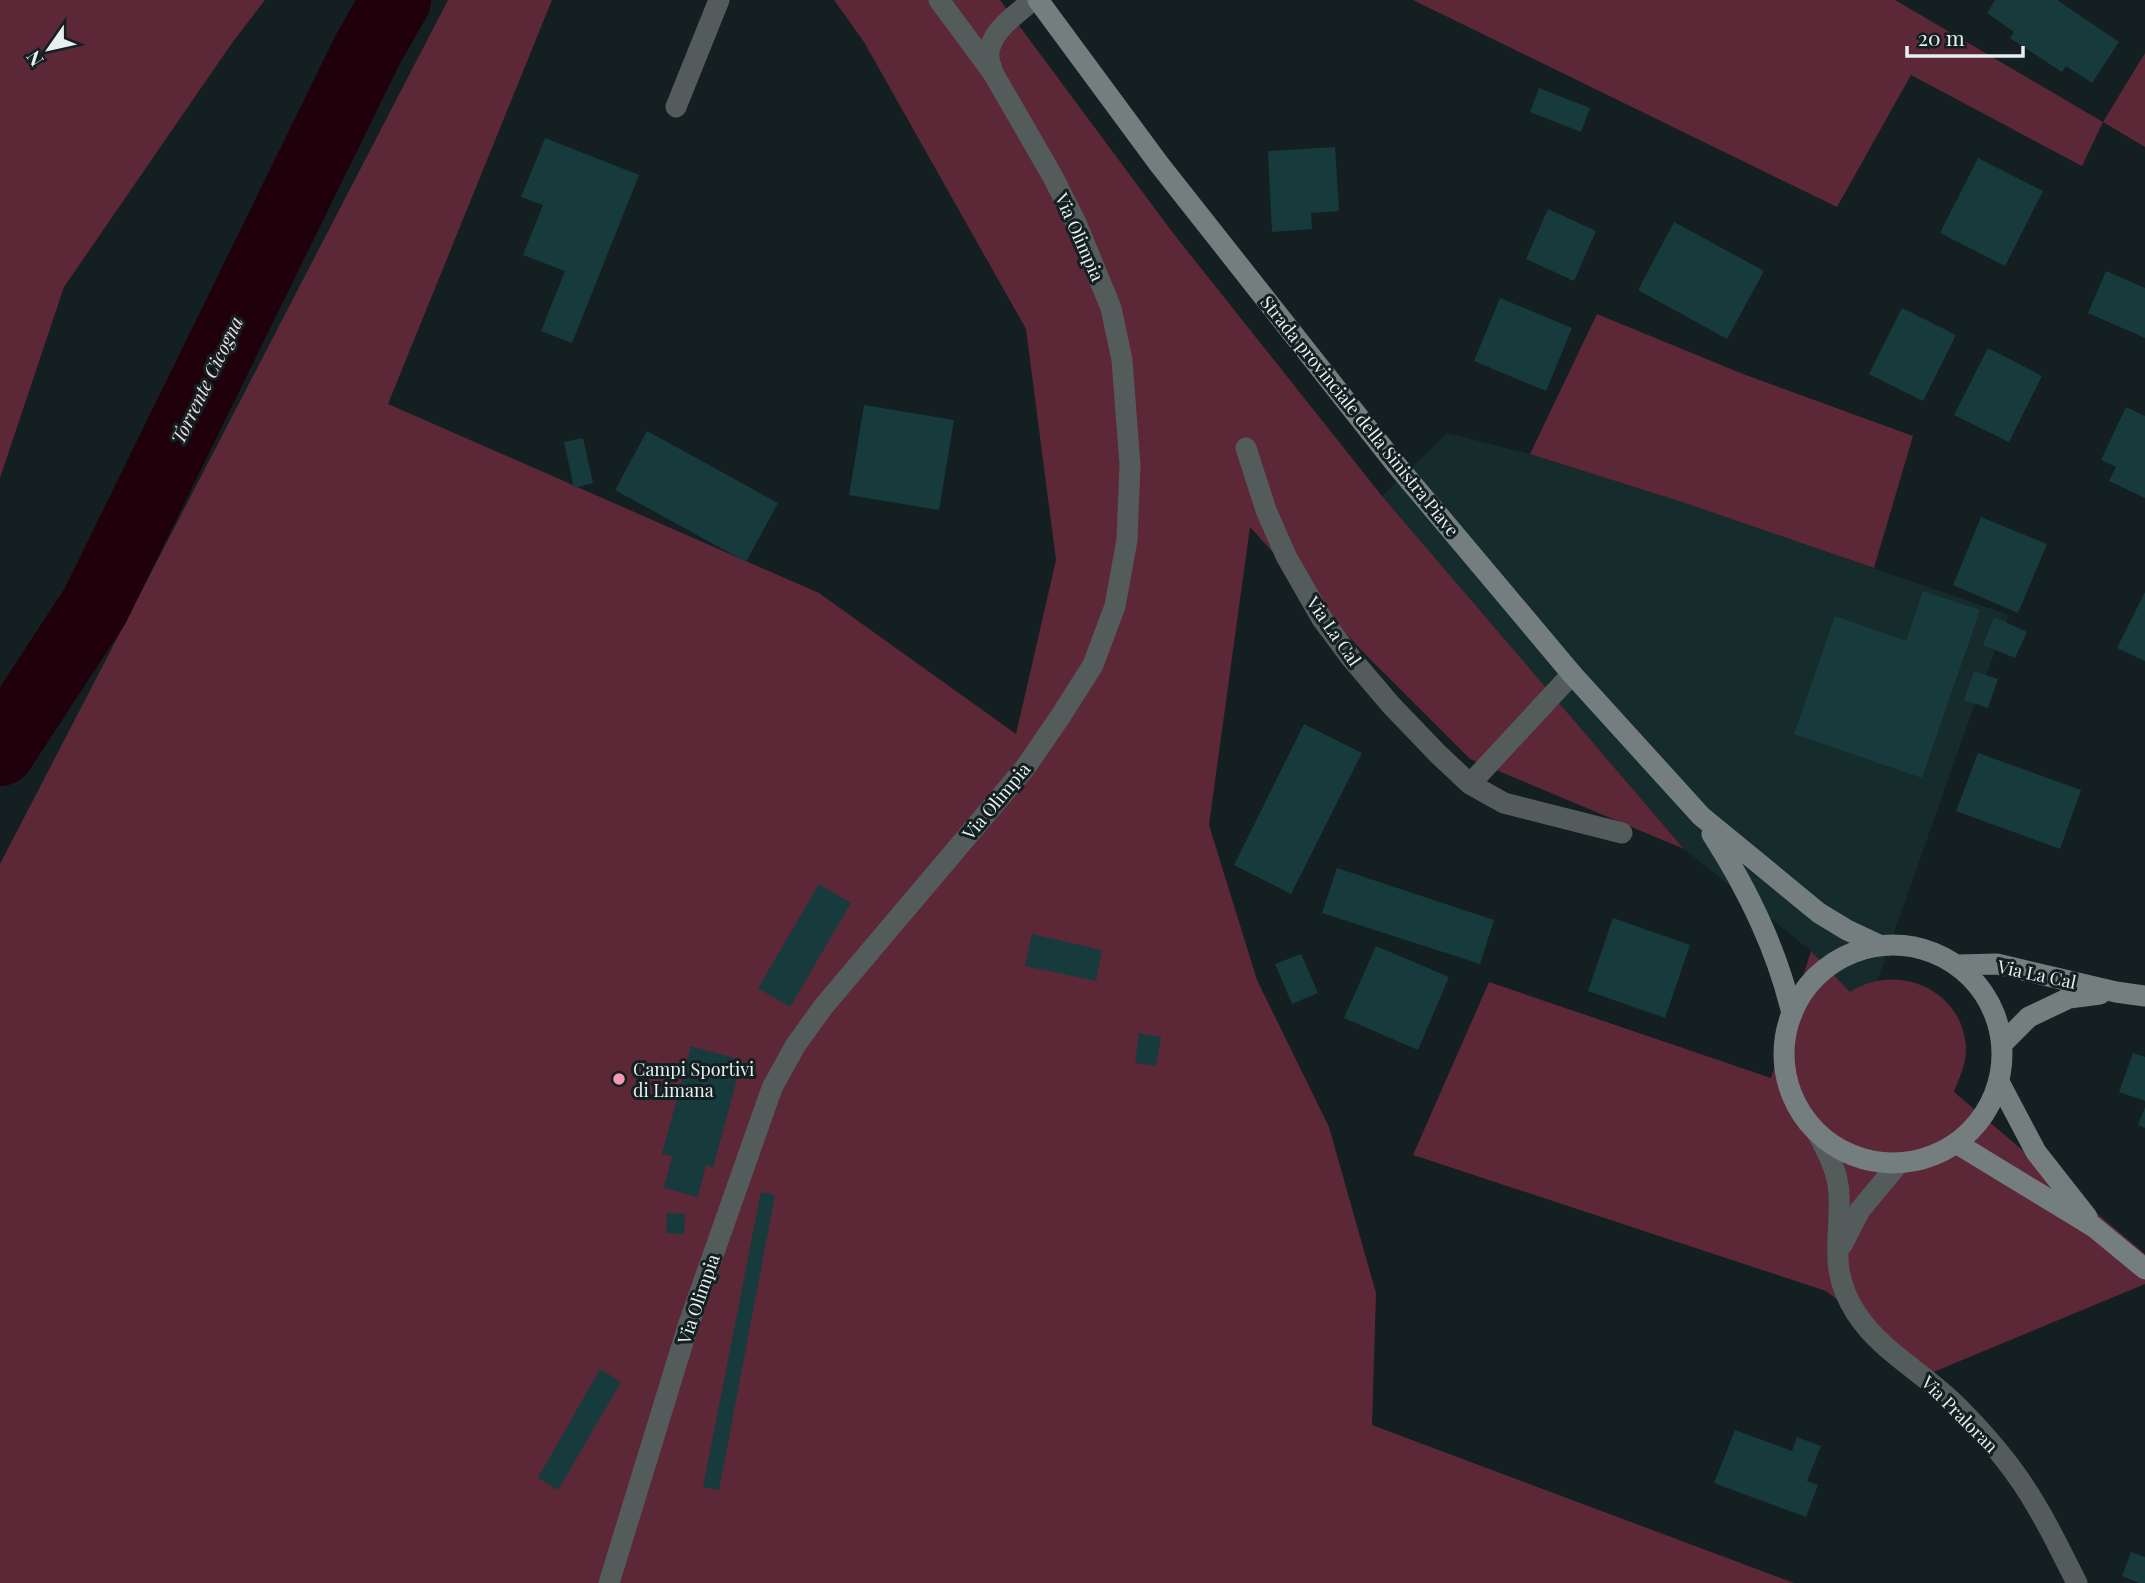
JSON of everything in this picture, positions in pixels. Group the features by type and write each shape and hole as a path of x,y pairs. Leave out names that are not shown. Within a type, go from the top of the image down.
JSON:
{"main road":[{"name":"Strada provinciale della Sinistra Piave","path":"1036,0 1159,164 1373,435 1572,674 1701,816"},
{"path":"1701,816 1819,913 1879,946"},
{"path":"1701,816 1740,882 1768,937 1792,1013"},
{"path":"1907,945 1933,952 1958,965 1979,987 1995,1014 2002,1044 1999,1082 1983,1116 1956,1143 1929,1157 1899,1163 1856,1157 1818,1134 1798,1108 1787,1078 1784,1045 1792,1013 1811,981 1842,957 1879,946 1907,945"},
{"name":"Via La Cal","path":"1958,965 1997,964 2116,992 2145,996"},
{"name":"Via La Cal","path":"2002,1044 2029,1017 2069,998 2116,992"},
{"path":"1999,1082 2036,1152 2094,1227"},
{"path":"1956,1143 2094,1227 2145,1269"}],"street":[{"path":"676,107 719,0"},
{"path":"939,0 993,73"},
{"path":"993,73 989,57 990,45 996,34 1036,0"},
{"name":"Via Olimpia","path":"609,1583 688,1326 772,1088 795,1046 823,1007 1025,768 1093,665 1115,606 1126,540 1130,465 1122,360 1111,308 1077,225 1053,177 993,73"},
{"name":"Via La Cal","path":"1246,448 1266,510 1286,556 1322,619 1391,705 1452,769 1470,784 1504,803 1622,833"},
{"path":"1470,784 1572,674"},
{"name":"Via Praloran","path":"1818,1134 1829,1156 1839,1192 1836,1256 1846,1295 1867,1328 1880,1342 1955,1404 1998,1451 2037,1507 2077,1583"},
{"path":"1836,1256 1860,1210 1899,1163"}],"shaded area":[{"path":"0,0 265,0 232,43 64,287 0,478"},
{"name":"Campi Sportivi di Limana","path":"448,0 552,0 388,404 819,593 1016,734 1056,560 1026,329 864,42 834,0 1000,0 1173,233 1382,496 1684,849 1470,759 1362,651 1250,527 1209,825 1257,980 1329,1127 1376,1293 1372,1425 1794,1583 0,1583 0,864"},
{"path":"1413,0 1895,0 2103,122 2082,166 1911,75 1837,207"},
{"path":"2145,53 2145,147 2103,122"},
{"path":"1597,314 1743,374 1913,436 1874,568 1685,503 1530,454"},
{"path":"1447,433 1530,454 1685,503 2009,615 1970,717 1867,1010 1811,951 1684,849 1382,496"},
{"path":"1811,951 1850,992 1868,983 1907,981 1925,987 1941,997 1954,1011 1963,1029 1966,1050 1964,1066 1954,1092 2145,1254 2145,1284 1931,1373 1826,1291 1413,1155 1489,982 1771,1078"}],"building":[{"path":"1995,0 2057,0 2119,42 2092,83 2066,66 2062,72 2010,38 2014,32 1987,13"},
{"path":"1539,88 1590,108 1581,132 1530,112"},
{"path":"545,138 639,175 572,343 541,331 565,271 523,255 543,205 521,197"},
{"path":"1335,147 1339,211 1311,213 1312,229 1272,232 1268,151"},
{"path":"1978,158 2043,191 2005,266 1940,233"},
{"path":"1548,209 1596,231 1574,281 1526,259"},
{"path":"1674,222 1764,271 1727,339 1638,290"},
{"path":"2106,271 2145,288 2145,338 2088,313"},
{"path":"1500,298 1572,328 1546,391 1474,361"},
{"path":"1902,308 1956,335 1923,401 1869,374"},
{"path":"1988,348 2042,376 2009,442 1954,415"},
{"path":"864,405 954,420 939,510 849,495"},
{"path":"2126,407 2145,416 2145,498 2109,481 2116,467 2101,460"},
{"path":"647,431 778,503 746,562 615,490"},
{"path":"583,438 593,483 574,488 564,442"},
{"path":"1981,517 2047,544 2018,613 1953,585"},
{"path":"1923,591 1980,610 1922,778 1794,734 1835,616 1906,641"},
{"path":"2145,592 2145,661 2117,648"},
{"path":"1994,617 2027,632 2015,658 1983,645"},
{"path":"1974,671 1998,679 1988,708 1964,700"},
{"path":"1304,724 1362,753 1291,894 1234,865"},
{"path":"1978,753 2081,790 2060,849 1956,811"},
{"path":"1337,868 1494,920 1480,964 1322,913"},
{"path":"819,884 851,903 790,1007 758,988"},
{"path":"1613,918 1690,945 1665,1018 1588,991"},
{"path":"1032,934 1102,950 1096,981 1025,966"},
{"path":"1376,946 1449,977 1418,1050 1344,1018"},
{"path":"1301,954 1318,993 1292,1004 1275,964"},
{"path":"1139,1033 1161,1037 1156,1066 1135,1063"},
{"path":"691,1046 742,1060 713,1168 706,1165 698,1197 664,1188 672,1156 662,1154"},
{"path":"2133,1053 2145,1057 2145,1101 2119,1092"},
{"path":"2145,1107 2145,1128 2138,1125"},
{"path":"761,1192 775,1195 719,1490 703,1487"},
{"path":"667,1213 685,1214 684,1234 666,1233"},
{"path":"600,1369 621,1382 558,1490 538,1478"},
{"path":"1735,1430 1792,1451 1797,1437 1821,1446 1807,1481 1818,1485 1806,1517 1714,1483"},
{"path":"2131,1552 2145,1557 2145,1583 2122,1576"}],"waterway":[{"name":"Torrente Cicogna","path":"0,751 95,606 368,49 396,0"}],"place":[{"name":"Campi Sportivi di Limana","path":"619,1079"}]}
